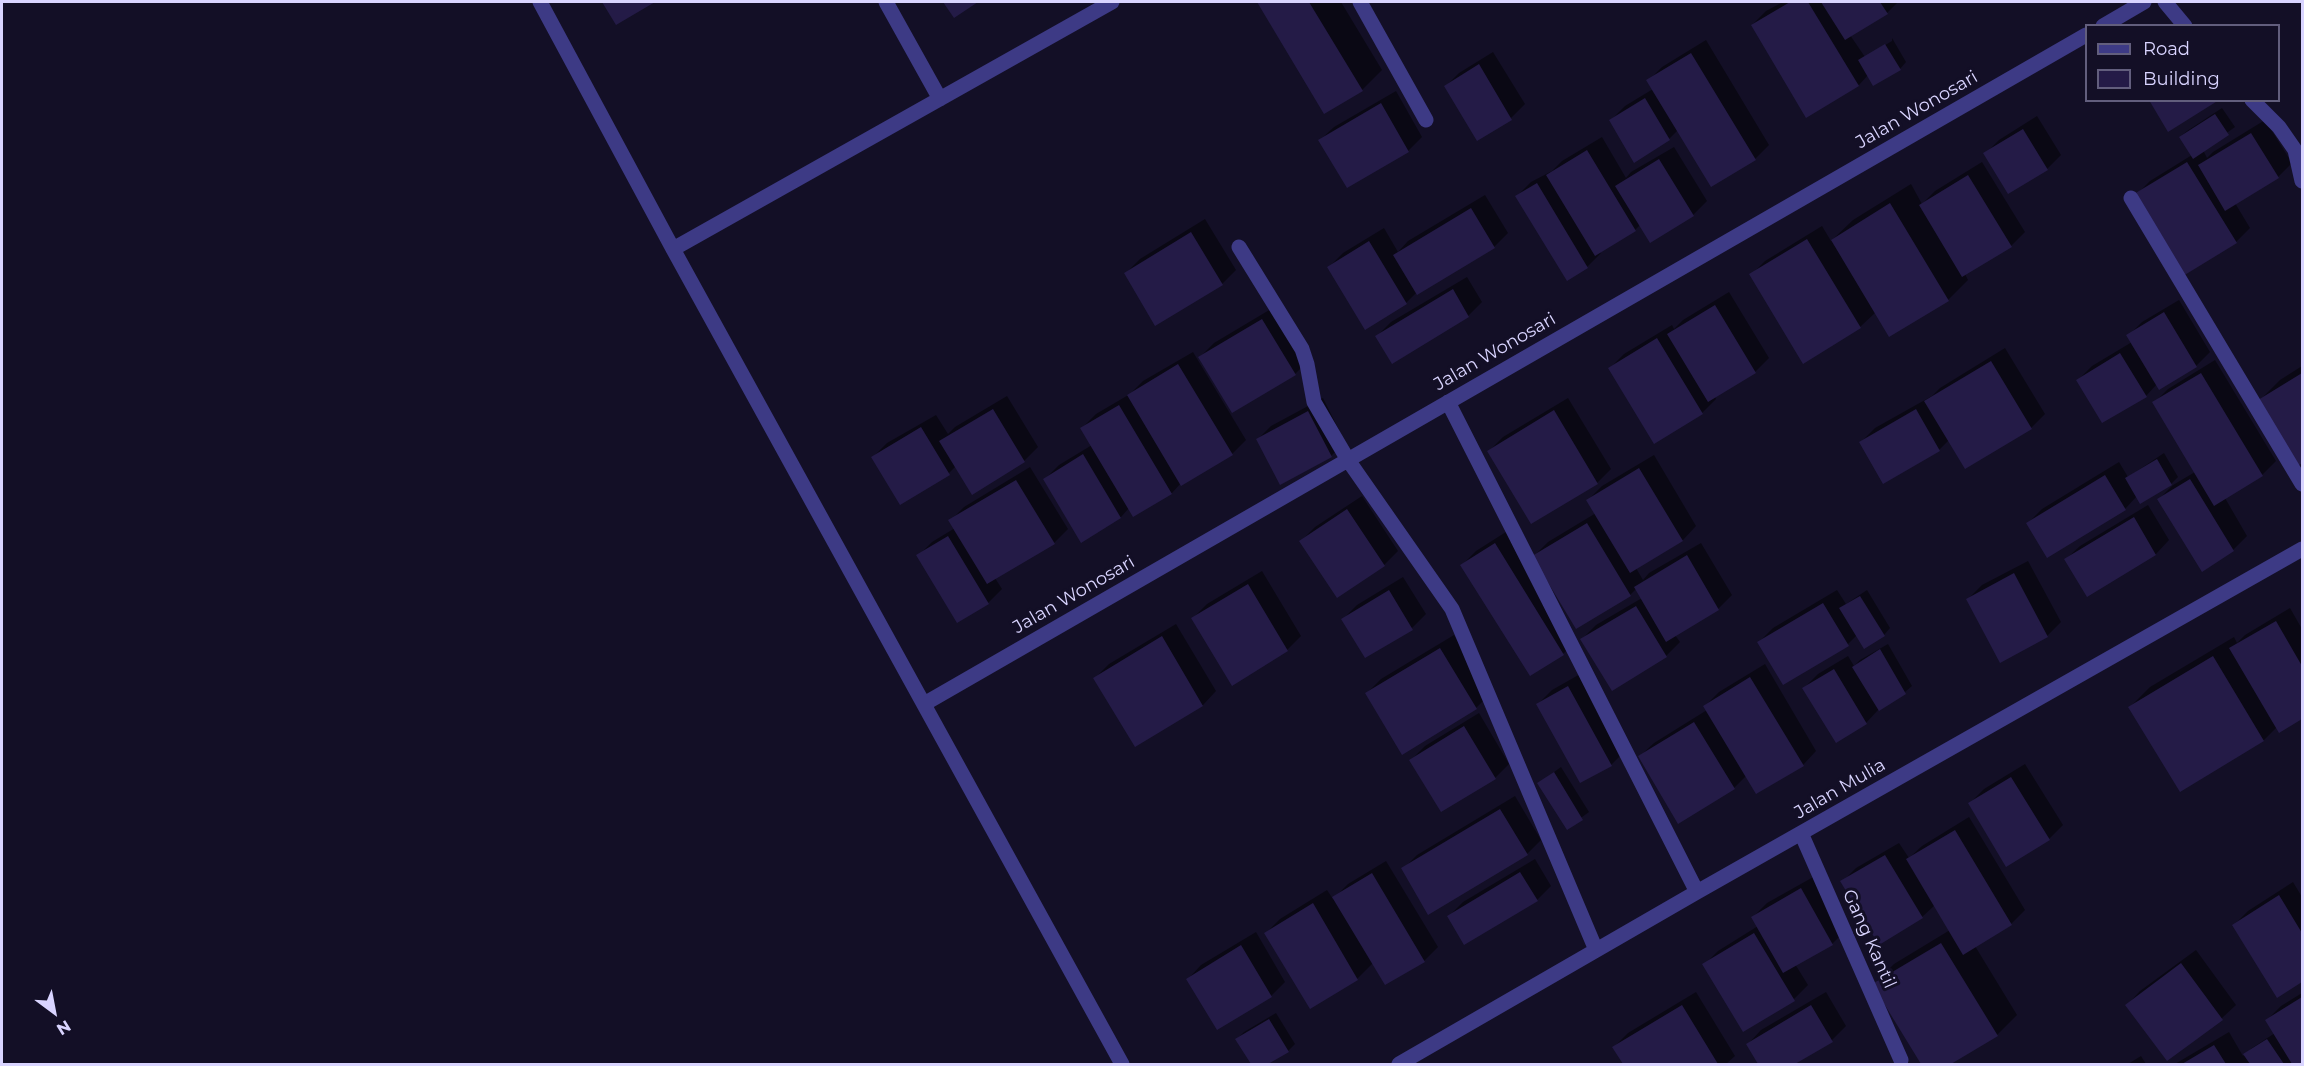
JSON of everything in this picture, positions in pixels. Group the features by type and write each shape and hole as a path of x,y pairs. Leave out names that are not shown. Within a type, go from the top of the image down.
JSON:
{"street":[{"path":"540,2 673,249 1122,1065"},
{"path":"886,2 940,99"},
{"path":"673,249 1112,2"},
{"path":"1360,2 1426,120"},
{"path":"2106,24 2144,2"},
{"path":"2165,2 2183,24"},
{"name":"Jalan Wonosari","path":"924,704 2085,36"},
{"path":"2254,102 2279,127 2295,150 2302,181"},
{"path":"2131,198 2302,484"},
{"path":"1239,247 1302,350 1314,402 1348,460 1452,609 1596,950"},
{"path":"1448,402 1697,892"},
{"name":"Jalan Mulia","path":"1399,1065 1697,892 2302,549"},
{"name":"Gang Kantil","path":"1801,833 1901,1060"}],"building":[{"path":"602,2 655,2 616,25"},
{"path":"943,2 978,2 954,18"},
{"path":"1257,2 1309,2 1363,91 1324,114"},
{"path":"1790,2 1808,2 1859,86 1806,118 1751,25"},
{"path":"1821,2 1880,2 1888,14 1845,40"},
{"path":"1885,44 1901,70 1873,86 1858,60"},
{"path":"1691,53 1756,160 1711,187 1646,80"},
{"path":"1479,64 1512,120 1477,141 1444,86"},
{"path":"1645,98 1670,140 1634,163 1609,120"},
{"path":"2150,102 2216,102 2168,132"},
{"path":"1381,103 1409,152 1347,188 1318,140"},
{"path":"2215,114 2229,135 2193,159 2179,137"},
{"path":"2023,129 2048,170 2008,194 1983,153"},
{"path":"2251,133 2279,178 2225,211 2198,165"},
{"path":"1587,150 1636,231 1595,256 1546,175"},
{"path":"1659,159 1694,216 1650,243 1615,186"},
{"path":"2187,162 2237,243 2183,276 2134,194"},
{"path":"1968,175 2012,247 1962,277 1919,205"},
{"path":"1537,183 1588,268 1567,281 1515,196"},
{"path":"1890,203 1949,301 1889,337 1831,240"},
{"path":"1471,208 1495,248 1417,295 1393,255"},
{"path":"1191,232 1223,285 1155,326 1124,273"},
{"path":"1807,239 1861,328 1803,364 1749,274"},
{"path":"1369,241 1407,304 1365,330 1327,267"},
{"path":"1453,289 1469,317 1392,364 1375,336"},
{"path":"1715,305 1756,373 1708,402 1667,334"},
{"path":"2164,312 2197,367 2159,390 2126,335"},
{"path":"1262,319 1296,375 1232,413 1198,357"},
{"path":"1657,338 1703,414 1654,444 1608,368"},
{"path":"2120,353 2147,397 2102,423 2076,380"},
{"path":"1991,361 2032,429 1965,469 1924,401"},
{"path":"1178,364 1233,455 1181,486 1127,395"},
{"path":"2201,373 2263,476 2214,506 2152,402"},
{"path":"2302,373 2302,463 2298,466 2258,400"},
{"path":"1119,405 1172,494 1133,517 1080,428"},
{"path":"993,409 1025,462 972,495 939,441"},
{"path":"1916,409 1940,451 1883,484 1859,442"},
{"path":"1554,410 1598,484 1531,524 1487,451"},
{"path":"1308,411 1332,457 1280,485 1256,439"},
{"path":"921,427 950,475 900,505 871,457"},
{"path":"1083,454 1121,518 1081,543 1043,479"},
{"path":"2157,459 2172,485 2140,504 2125,478"},
{"path":"1639,468 1683,541 1630,573 1586,500"},
{"path":"2105,475 2126,510 2047,558 2026,523"},
{"path":"2190,479 2234,551 2202,572 2157,499"},
{"path":"1016,480 1055,544 987,584 948,520"},
{"path":"1347,509 1385,566 1337,598 1299,541"},
{"path":"2134,517 2156,555 2087,597 2064,559"},
{"path":"1587,523 1631,596 1576,629 1532,556"},
{"path":"948,536 989,604 957,623 916,555"},
{"path":"1495,543 1564,655 1530,676 1460,565"},
{"path":"1687,555 1719,610 1666,642 1634,587"},
{"path":"2014,573 2048,637 2000,663 1966,599"},
{"path":"1248,584 1288,651 1232,686 1191,618"},
{"path":"1389,590 1413,630 1365,658 1341,619"},
{"path":"1860,596 1885,636 1864,649 1839,608"},
{"path":"1823,603 1849,646 1783,685 1757,642"},
{"path":"1636,606 1667,657 1612,691 1580,639"},
{"path":"2276,621 2302,666 2302,719 2279,733 2229,648"},
{"path":"1162,636 1203,706 1135,747 1093,678"},
{"path":"1440,648 1477,709 1402,755 1365,693"},
{"path":"1880,649 1906,694 1879,711 1852,667"},
{"path":"2213,656 2264,741 2180,792 2128,707"},
{"path":"1834,669 1867,724 1836,743 1802,688"},
{"path":"1750,677 1804,766 1756,794 1703,706"},
{"path":"1568,686 1612,766 1580,783 1536,704"},
{"path":"1694,722 1735,789 1678,824 1638,756"},
{"path":"1464,726 1496,779 1441,812 1409,760"},
{"path":"1554,772 1583,820 1567,830 1537,783"},
{"path":"2011,777 2050,840 2006,867 1968,803"},
{"path":"1500,809 1528,855 1428,915 1401,868"},
{"path":"1955,830 2012,925 1963,955 1906,859"},
{"path":"1885,855 1923,918 1879,945 1840,881"},
{"path":"1520,872 1538,901 1464,945 1447,916"},
{"path":"1372,873 1425,962 1385,985 1332,897"},
{"path":"1801,888 1833,945 1783,973 1751,917"},
{"path":"2279,895 2302,933 2302,982 2277,998 2232,925"},
{"path":"1313,903 1358,980 1310,1009 1264,933"},
{"path":"1754,933 1795,1001 1743,1032 1702,964"},
{"path":"1941,943 1998,1036 1951,1064 1921,1064 1872,984"},
{"path":"1241,945 1272,997 1217,1030 1186,979"},
{"path":"2181,963 2223,1020 2167,1061 2125,1005"},
{"path":"2302,997 2302,1064 2292,1064 2265,1020"},
{"path":"1682,1005 1718,1064 1623,1064 1612,1047"},
{"path":"1811,1005 1833,1042 1795,1064 1758,1064 1746,1044"},
{"path":"1269,1019 1289,1052 1268,1064 1251,1064 1235,1039"},
{"path":"2267,1039 2284,1064 2250,1064 2243,1054"},
{"path":"2214,1045 2226,1064 2182,1064"}]}
